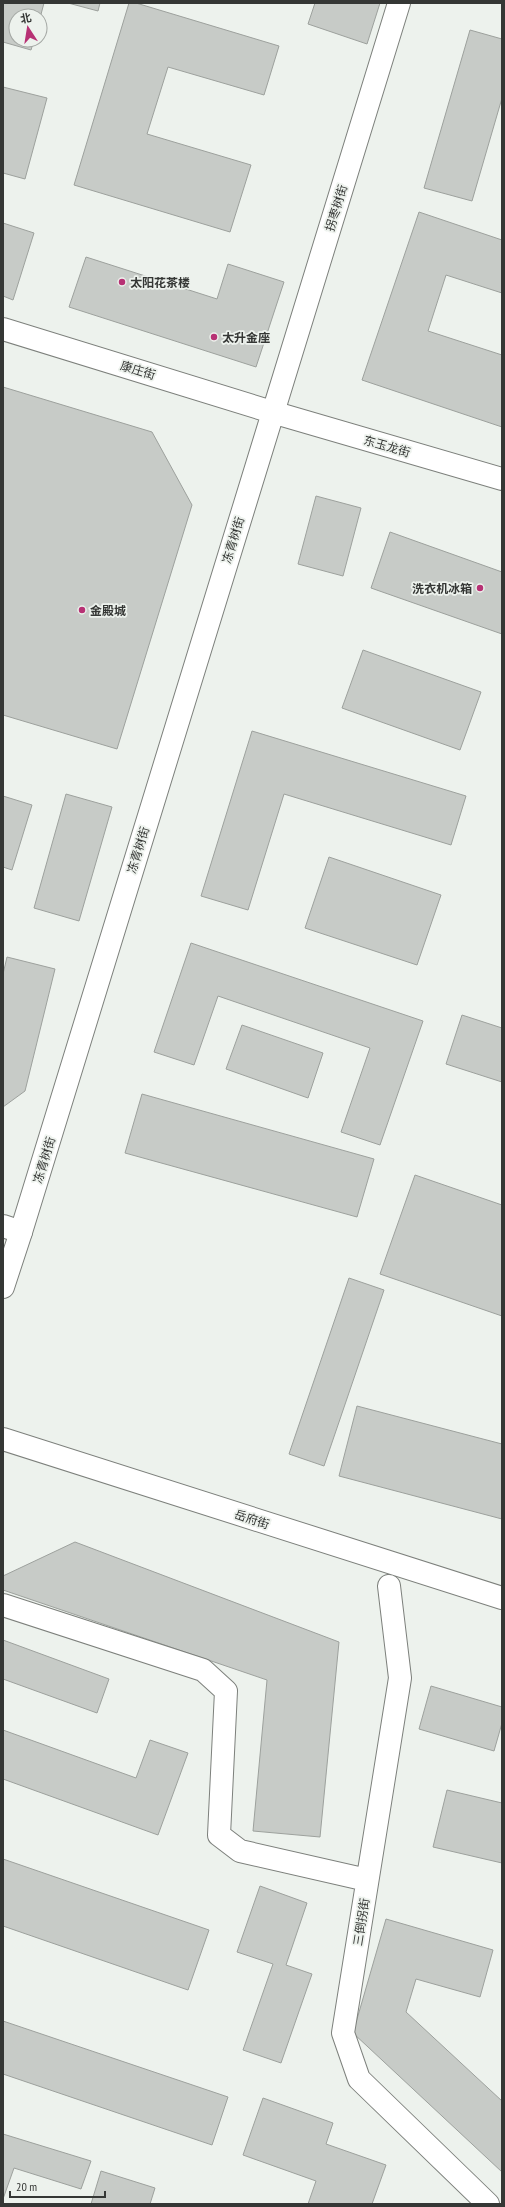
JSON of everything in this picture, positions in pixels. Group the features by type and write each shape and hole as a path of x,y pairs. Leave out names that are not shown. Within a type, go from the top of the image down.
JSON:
{"street":[{"name":"拐枣树街","path":"272,412 399,3"},
{"name":"康庄街","path":"3,329 272,412"},
{"name":"东玉龙街","path":"272,412 502,479"},
{"name":"冻青树街","path":"3,1287 12,1229 272,412"},
{"name":"岳府街","path":"3,1439 502,1598"},
{"name":"三倒拐街","path":"390,1586 400,1678 343,2033 360,2079 488,2204"},
{"path":"3,1605 204,1670 226,1692 219,1835 240,1851 367,1880"}],"building":[{"path":"3,3 44,3 43,8 8,8 8,43 3,42"},
{"path":"68,3 100,3 98,11"},
{"path":"129,3 136,3 279,46 264,95 168,67 147,134 251,165 230,232 74,185"},
{"path":"315,3 380,3 367,44 308,24"},
{"path":"470,30 502,39 502,98 472,201 424,188"},
{"path":"3,87 47,98 25,179 3,173"},
{"path":"419,212 502,240 502,293 446,275 428,331 502,355 502,427 362,380"},
{"path":"3,223 34,233 13,300 3,296"},
{"name":"太升金座","path":"86,257 217,299 228,264 284,282 256,367 69,307"},
{"name":"金殿城","path":"3,387 152,432 192,505 117,749 3,715"},
{"path":"316,496 361,508 343,576 298,564"},
{"path":"390,532 502,572 502,634 371,588"},
{"path":"363,650 481,692 460,750 342,708"},
{"path":"252,731 466,796 451,845 284,794 248,910 201,896"},
{"path":"66,794 112,807 79,921 34,908"},
{"path":"3,796 32,805 12,870 3,867"},
{"path":"329,857 441,895 417,965 305,928"},
{"path":"191,943 423,1021 380,1145 341,1132 370,1048 218,996 194,1065 154,1052"},
{"path":"7,957 55,969 25,1091 3,1107 3,974"},
{"path":"462,1015 502,1028 502,1082 446,1064"},
{"path":"242,1025 323,1053 308,1098 226,1069"},
{"path":"142,1094 374,1159 357,1217 125,1153"},
{"path":"415,1175 502,1205 502,1316 380,1274"},
{"path":"349,1278 384,1290 324,1466 289,1454"},
{"path":"357,1406 502,1444 502,1519 339,1476"},
{"path":"75,1542 339,1642 320,1837 253,1831 267,1680 3,1590 3,1576"},
{"path":"3,1640 109,1679 97,1713 3,1679"},
{"path":"431,1686 502,1707 502,1723 494,1751 419,1729"},
{"path":"3,1730 136,1778 150,1740 188,1753 158,1835 3,1779"},
{"path":"447,1790 502,1803 502,1863 433,1847"},
{"path":"3,1859 209,1930 188,1990 3,1926"},
{"path":"260,1886 307,1903 286,1965 312,1974 281,2063 243,2050 273,1964 237,1952"},
{"path":"386,1919 493,1950 480,1997 416,1979 406,2012 502,2101 502,2172 353,2033"},
{"path":"3,2021 228,2097 212,2145 3,2074"},
{"path":"263,2098 333,2123 326,2144 386,2165 372,2204 308,2204 316,2181 243,2155"},
{"path":"3,2134 91,2161 81,2189 14,2168 3,2199"},
{"path":"101,2171 155,2188 150,2204 91,2204"}],"place":[{"name":"太阳花茶楼","path":"122,282"},
{"name":"太升金座","path":"214,337"},
{"name":"洗衣机冰箱","path":"480,588"},
{"name":"金殿城","path":"82,610"}]}
